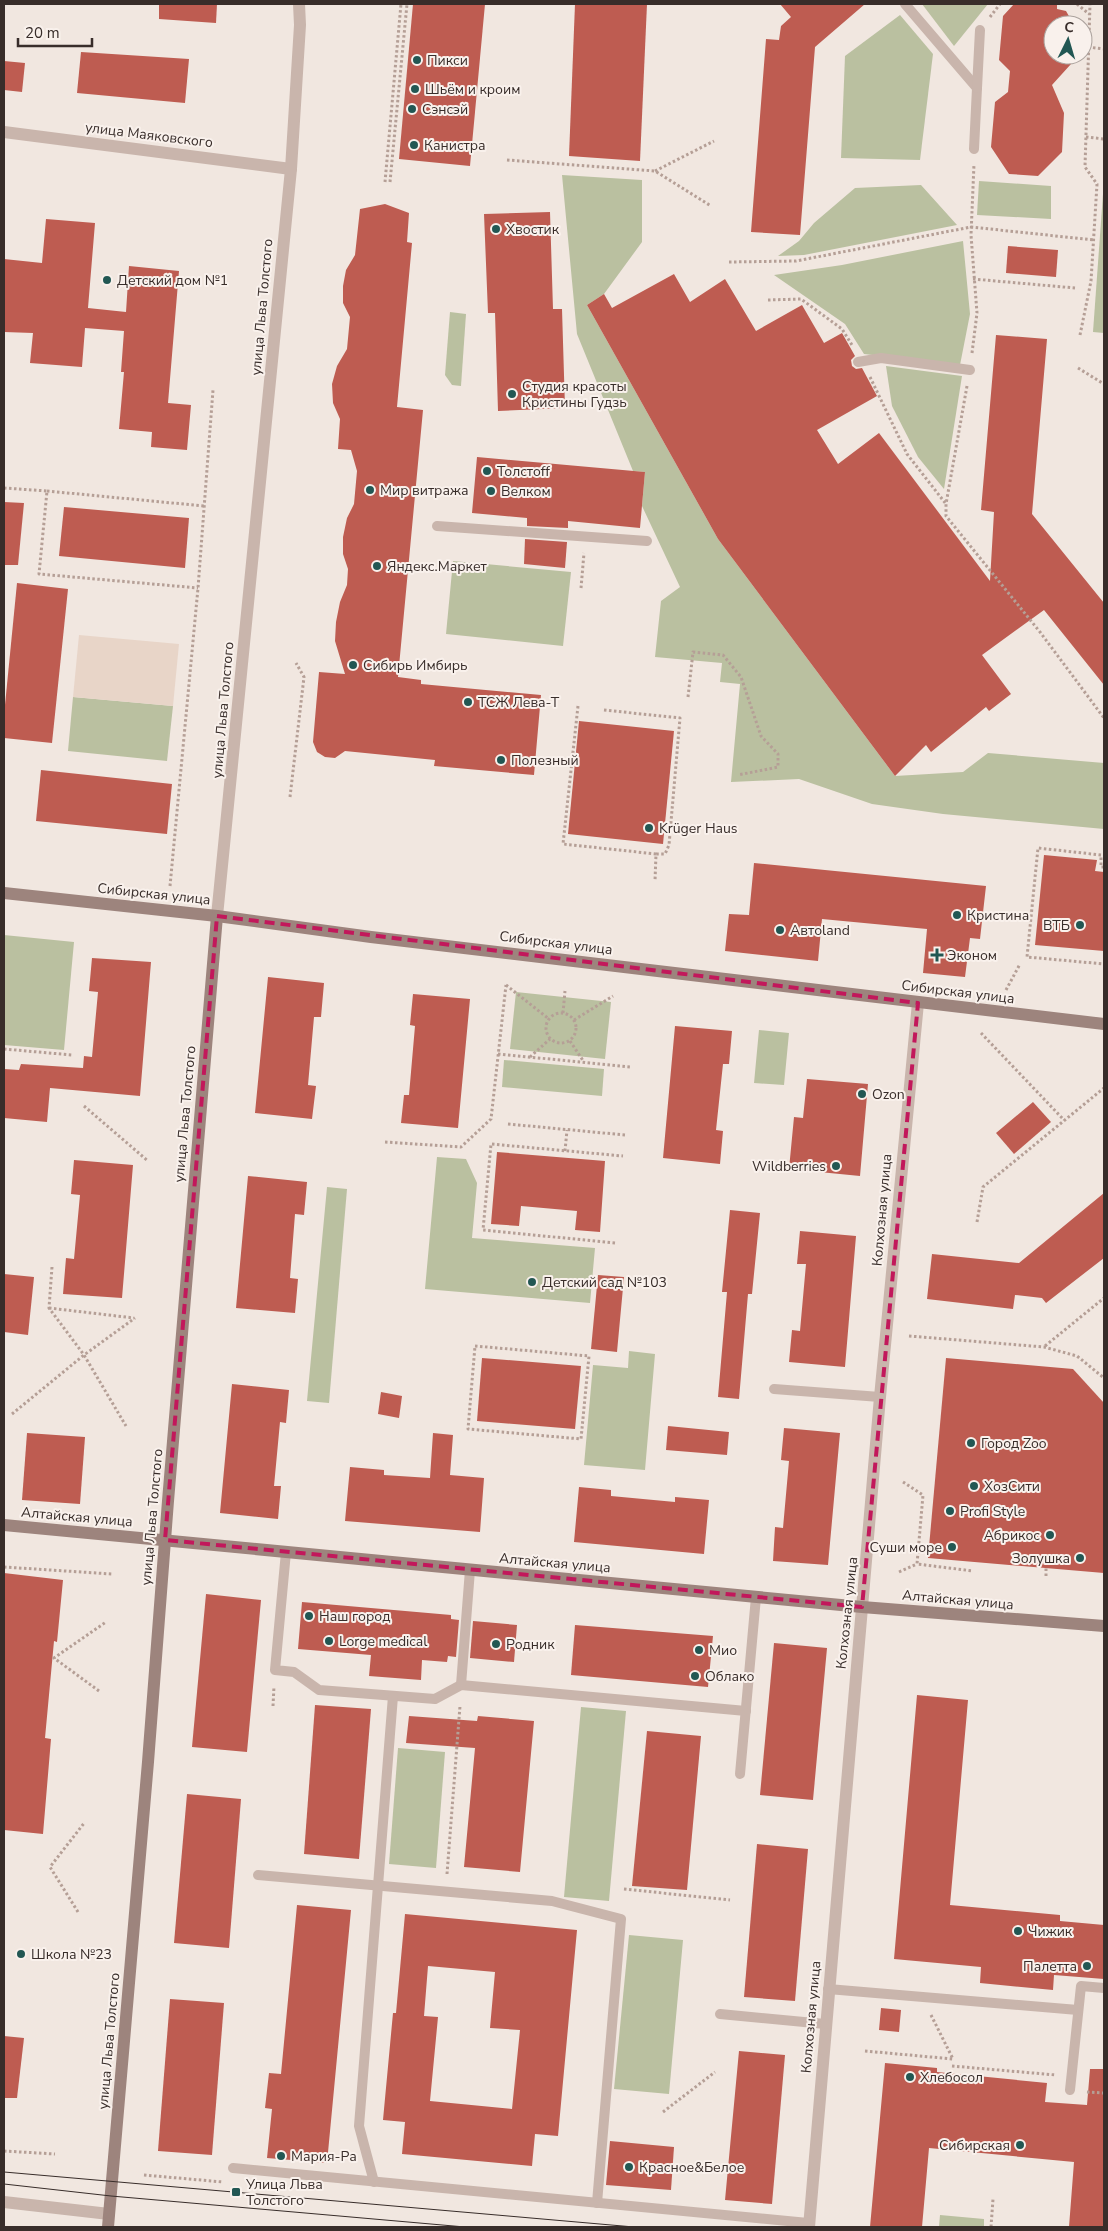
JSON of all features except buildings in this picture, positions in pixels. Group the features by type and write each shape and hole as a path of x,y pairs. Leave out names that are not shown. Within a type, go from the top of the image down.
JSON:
{"main road":[{"name":"Сибирская улица","path":"4,893 218,916 1104,1024"},
{"name":"улица Льва Толстого","path":"108,2227 218,916"},
{"name":"Алтайская улица","path":"4,1526 862,1607 1104,1626"}],"street":[{"name":"улица Льва Толстого","path":"218,916 290,169 300,26 299,4"},
{"name":"улица Маяковского","path":"4,132 290,169"},
{"name":"Колхозная улица","path":"809,2225 880,1397 918,1002"},
{"path":"4,2202 109,2214"}],"lane":[{"path":"905,4 977,88"},
{"path":"974,149 980,30"},
{"path":"860,362 881,358 970,370"},
{"path":"437,526 647,542"},
{"path":"774,1389 880,1397"},
{"path":"286,1552 276,1670 294,1672 319,1690 435,1699 461,1685 746,1711"},
{"path":"461,1685 470,1570"},
{"path":"740,1774 756,1597"},
{"path":"374,2182 359,2126 394,1696"},
{"path":"258,1875 552,1901 622,1919 597,2203"},
{"path":"1070,2090 1081,1986 1104,1988"},
{"path":"828,1989 1078,2010"},
{"path":"720,2014 825,2024"},
{"path":"233,2168 809,2225"}],"path":[{"path":"385,182 402,4"},
{"path":"390,182 407,4"},
{"path":"1078,4 1089,14"},
{"path":"1089,14 1090,4"},
{"path":"1080,335 1091,281 1096,184 1085,167 1088,65"},
{"path":"1086,137 1104,139"},
{"path":"655,171 714,141"},
{"path":"974,149 971,228 973,279 977,313 970,370 946,504 946,516 1040,632 1104,718"},
{"path":"507,160 655,171 711,206"},
{"path":"729,262 796,261 971,228 1094,240"},
{"path":"973,279 1075,288"},
{"path":"768,300 801,299 842,328 907,454 946,504"},
{"path":"1078,368 1104,384"},
{"path":"170,886 198,588 213,390"},
{"path":"4,488 204,506"},
{"path":"47,491 39,574 198,588"},
{"path":"581,588 585,536"},
{"path":"688,697 693,652 723,656 741,677 761,736 778,754 778,767 738,775"},
{"path":"290,797 304,678 296,663"},
{"path":"578,706 563,844 665,854 670,844 680,718 604,710"},
{"path":"1104,867 1101,867 1101,855 1038,848 1027,957 1104,964"},
{"path":"655,881 656,854"},
{"path":"1006,990 1020,964"},
{"path":"386,1142 461,1147 491,1119 506,985 549,1018"},
{"path":"563,1013 565,991"},
{"path":"574,1020 613,996"},
{"path":"563,1013 574,1020 576,1034 570,1041 557,1044 550,1039 546,1027 549,1018 555,1014 563,1013"},
{"path":"981,1033 1064,1120"},
{"path":"530,1057 550,1039"},
{"path":"570,1041 584,1062"},
{"path":"4,1049 72,1055"},
{"path":"498,1054 631,1067"},
{"path":"977,1222 982,1187 1104,1088"},
{"path":"84,1106 148,1161"},
{"path":"508,1124 625,1135"},
{"path":"565,1151 567,1130"},
{"path":"614,1243 483,1230 491,1144 622,1156"},
{"path":"52,1267 49,1308 84,1355 126,1426"},
{"path":"1044,1347 1104,1298"},
{"path":"12,1414 84,1355 135,1318 49,1308"},
{"path":"909,1336 1044,1347 1077,1356 1104,1378"},
{"path":"475,1346 589,1356 581,1439 468,1429 475,1346"},
{"path":"903,1482 923,1495 917,1564"},
{"path":"918,1546 929,1547"},
{"path":"899,1572 917,1564 973,1571"},
{"path":"4,1567 112,1574"},
{"path":"1046,1568 1046,1576"},
{"path":"99,1691 54,1658 106,1622"},
{"path":"445,1892 461,1685"},
{"path":"78,1912 50,1866 85,1822"},
{"path":"624,1890 730,1900"},
{"path":"865,2051 953,2060 922,1997"},
{"path":"952,2066 1072,2076"},
{"path":"664,2112 715,2072"},
{"path":"4,2151 55,2154"},
{"path":"144,2175 232,2183 233,2168"},
{"path":"991,2227 993,2199"}],"highlighted area":[{"path":"217,916 918,1003 862,1607 165,1540"}],"green space":[{"path":"922,4 988,4 954,46"},
{"path":"900,15 933,54 920,160 841,158 845,56"},
{"path":"562,175 642,180 642,242 604,294 587,305 718,539 895,776 963,772 988,753 1104,763 1104,829 943,814 872,804 799,779 731,782 740,684 720,682 722,663 655,657 661,601 680,587 642,506 645,472 633,471 577,334"},
{"path":"1104,180 1104,333 1093,332"},
{"path":"979,181 1051,186 1051,219 977,215"},
{"path":"921,185 957,225 804,255 778,256 799,241 814,223 855,188"},
{"path":"963,241 970,314 960,365 864,354 845,324 774,275 842,265"},
{"path":"450,312 466,314 461,386 452,385 445,375"},
{"path":"886,366 962,376 944,489 918,457 892,406"},
{"path":"453,561 571,572 563,646 446,634"},
{"path":"73,697 173,706 167,761 68,751"},
{"path":"4,935 74,942 64,1050 4,1045"},
{"path":"516,992 611,1002 605,1059 510,1049"},
{"path":"759,1030 789,1033 784,1085 754,1083"},
{"path":"504,1060 604,1069 602,1096 502,1087"},
{"path":"437,1157 466,1159 477,1183 472,1238 595,1248 590,1303 425,1289"},
{"path":"327,1187 347,1189 329,1403 307,1401"},
{"path":"629,1351 655,1354 645,1470 584,1465 593,1365 628,1368"},
{"path":"581,1707 626,1711 609,1901 564,1897"},
{"path":"398,1748 445,1752 436,1868 389,1864"},
{"path":"629,1935 683,1940 669,2094 614,2089"},
{"path":"940,2215 984,2219 984,2227 939,2227"}],"shaded area":[{"path":"79,635 179,644 173,706 73,697"}],"tram line":[{"path":"4,2172 634,2227"},
{"path":"4,2184 111,2196 465,2227"}],"place":[{"name":"Пикси","path":"417,60"},
{"name":"Шьём и кроим","path":"415,89"},
{"name":"Сэнсэй","path":"412,109"},
{"name":"Канистра","path":"414,145"},
{"name":"Хвостик","path":"496,229"},
{"name":"Детский дом №1","path":"107,280"},
{"name":"Студия красоты Кристины Гудзь","path":"512,394"},
{"name":"Толстoff","path":"487,471"},
{"name":"Мир витража","path":"370,490"},
{"name":"Велком","path":"491,491"},
{"name":"Яндекс.Маркет","path":"377,566"},
{"name":"Сибирь Имбирь","path":"353,665"},
{"name":"ТСЖ Лева-Т","path":"468,702"},
{"name":"Полезный","path":"501,760"},
{"name":"Krüger Haus","path":"649,828"},
{"name":"Кристина","path":"957,915"},
{"name":"ВТБ","path":"1080,925"},
{"name":"Автоland","path":"780,930"},
{"name":"Эконом","path":"937,955"},
{"name":"Ozon","path":"862,1094"},
{"name":"Wildberries","path":"836,1166"},
{"name":"Детский сад №103","path":"532,1282"},
{"name":"Город Zoo","path":"971,1443"},
{"name":"ХозСити","path":"974,1486"},
{"name":"Profi Style","path":"950,1511"},
{"name":"Абрикос","path":"1050,1535"},
{"name":"Суши море","path":"952,1547"},
{"name":"Золушка","path":"1080,1558"},
{"name":"Наш город","path":"309,1616"},
{"name":"Lorge medical","path":"329,1641"},
{"name":"Родник","path":"496,1644"},
{"name":"Мио","path":"699,1650"},
{"name":"Облако","path":"695,1676"},
{"name":"Чижик","path":"1018,1931"},
{"name":"Школа №23","path":"21,1954"},
{"name":"Палетта","path":"1087,1966"},
{"name":"Хлебосол","path":"910,2077"},
{"name":"Сибирская","path":"1020,2145"},
{"name":"Мария-Ра","path":"281,2156"},
{"name":"Красное&Белое","path":"629,2167"},
{"name":"Улица Льва Толстого","path":"236,2192"}]}
